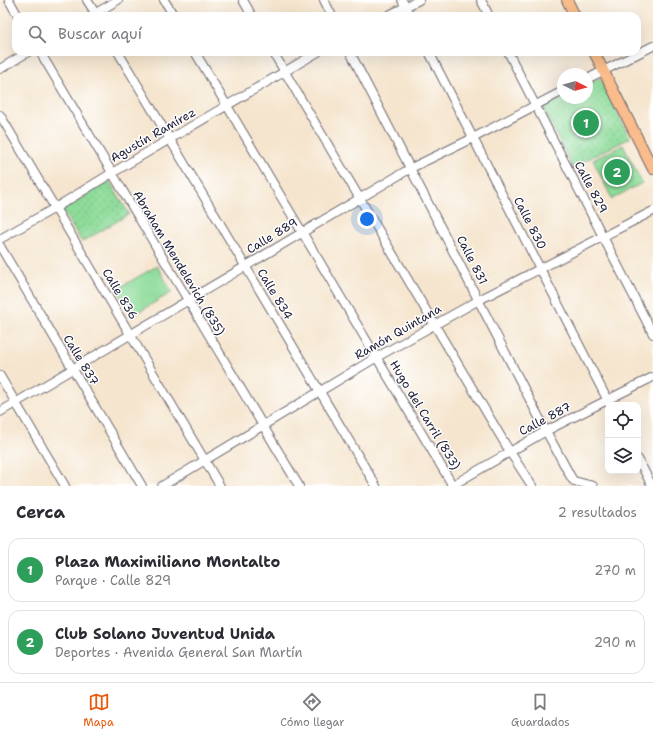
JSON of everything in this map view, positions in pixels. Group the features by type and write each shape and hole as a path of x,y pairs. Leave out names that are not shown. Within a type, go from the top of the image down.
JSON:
{"main road":[{"path":"567,0 573,12"},
{"path":"596,56 653,168"}],"street":[{"path":"9,0 16,12"},
{"path":"87,0 93,12"},
{"path":"99,12 118,0"},
{"path":"164,0 172,12"},
{"path":"243,0 250,12"},
{"path":"324,0 330,12"},
{"path":"392,12 404,3 419,0"},
{"path":"481,0 487,12"},
{"path":"641,52 653,46"},
{"path":"0,69 21,56"},
{"name":"Abraham Mendelevich (835)","path":"42,56 299,486"},
{"name":"Calle 834","path":"120,56 376,486"},
{"name":"Hugo del Carril (833)","path":"197,56 452,486"},
{"path":"275,56 510,452 532,486"},
{"name":"Agustín Ramírez","path":"0,239 56,208 112,173 311,56"},
{"name":"Calle 831","path":"352,56 572,479 574,481 593,486"},
{"name":"Calle 830","path":"431,56 608,402"},
{"name":"Calle 829","path":"510,56 653,334"},
{"path":"593,76 633,56"},
{"name":"Calle 889","path":"0,412 411,168 473,138 557,94"},
{"name":"Calle 836","path":"0,115 220,486"},
{"name":"Ramón Quintana","path":"162,486 435,324 539,268 653,210"},
{"name":"Calle 837","path":"0,246 142,486"},
{"path":"0,376 65,486"},
{"name":"Calle 887","path":"611,402 653,377"},
{"name":"Calle 887","path":"452,486 546,431 605,405"},
{"path":"641,465 652,486"}],"green space":[{"path":"600,78 630,138 572,167 543,107 557,100 557,104 593,104 593,82"},
{"path":"623,145 642,183 612,199 593,160"},
{"path":"109,181 129,214 82,242 62,210"},
{"path":"157,266 172,292 132,316 117,289"}],"place":[{"name":"Plaza Maximiliano Montalto","path":"586,123"},
{"name":"Club Solano Juventud Unida","path":"617,172"}]}
